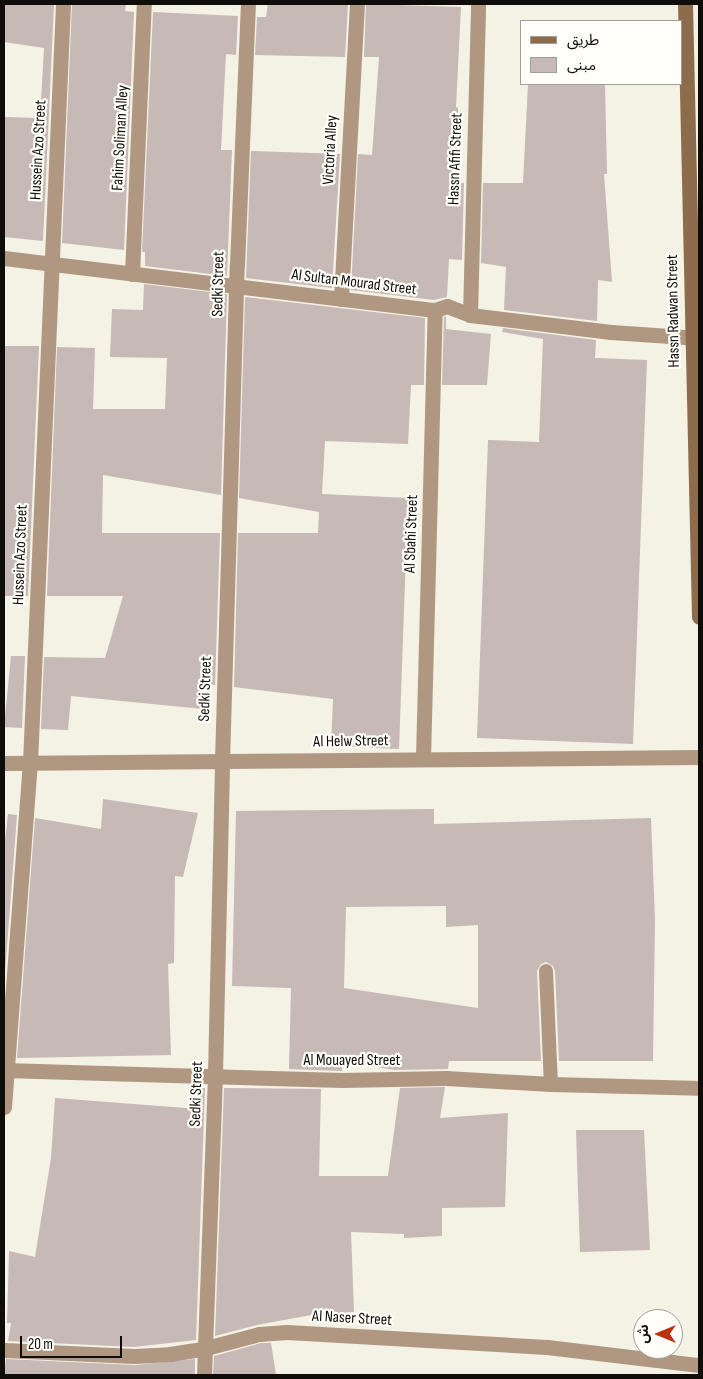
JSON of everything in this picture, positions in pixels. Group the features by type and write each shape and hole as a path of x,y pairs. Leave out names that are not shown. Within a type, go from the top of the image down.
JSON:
{"street":[{"name":"Hussein Azo Street","path":"4,1107 5,1070 30,763 63,4"},
{"name":"Fahim Soliman Alley","path":"132,274 144,4"},
{"name":"Sedki Street","path":"204,1375 215,1075 236,286 248,4"},
{"name":"Victoria Alley","path":"341,299 357,4"},
{"name":"Hassn Afifi Street","path":"470,315 478,4"},
{"name":"Hassn Radwan Street","path":"686,4 696,338 699,617"},
{"name":"Al Sultan Mourad Street","path":"4,258 435,310 447,306 470,315 611,332 696,338"},
{"name":"Al Sbahi Street","path":"423,758 435,310"},
{"name":"Al Helw Street","path":"4,763 699,757"},
{"name":"Al Mouayed Street","path":"5,1070 342,1080 446,1078 551,1084 699,1088"},
{"name":"Al Naser Street","path":"4,1350 134,1356 170,1354 206,1348 259,1334 287,1332 547,1347 699,1365"}],"lane":[{"path":"546,971 551,1084"}],"building":[{"path":"4,4 54,4 43,241 4,237 4,117 40,118 44,48 4,42"},
{"path":"72,4 126,4 125,11 134,12 124,250 62,243"},
{"path":"268,4 348,4 345,57 255,55 257,17 266,17"},
{"path":"366,4 461,7 456,107 458,108 461,183 464,183 462,260 449,259 447,297 434,300 351,290 358,154 372,155 379,57 364,57"},
{"path":"153,12 238,16 236,55 226,54 221,150 232,150 227,276 145,266 145,252 142,252"},
{"path":"528,85 605,85 607,174 604,174 612,282 598,280 597,321 504,310 506,267 481,263 483,183 523,183"},
{"path":"251,151 340,154 332,288 246,278"},
{"path":"144,284 227,294 221,495 103,475 102,533 220,533 215,685 203,684 203,709 71,696 68,730 41,729 44,657 105,658 123,596 47,596 57,347 95,348 93,409 165,409 167,358 110,357 112,309 143,310"},
{"path":"245,297 425,318 424,385 411,385 408,444 325,441 322,494 408,498 399,749 331,746 333,699 234,687 238,533 318,533 319,512 239,498"},
{"path":"446,316 446,329 491,334 487,385 442,385 444,317"},
{"path":"503,328 596,340 595,358 647,360 633,744 477,738 488,440 539,442 543,339 502,332"},
{"path":"4,346 39,346 28,596 4,596"},
{"path":"11,656 25,656 22,728 4,727"},
{"path":"103,799 198,813 183,877 175,876 174,963 168,964 171,1055 17,1058 35,818 101,829"},
{"path":"434,809 434,824 651,818 655,920 653,1061 559,1061 555,971 553,966 546,962 541,964 537,971 541,1061 449,1061 448,1069 395,1070 342,1061 342,1071 289,1069 291,988 232,986 236,811","holes":["446,906 446,927 478,925 478,1008 344,988 346,907"]},
{"path":"8,814 17,815 4,986 4,849"},
{"path":"445,1087 440,1118 508,1113 505,1207 442,1208 442,1236 404,1238 404,1234 351,1232 354,1312 311,1315 257,1325 215,1336 224,1088 321,1089 319,1176 388,1176 400,1088"},
{"path":"200,1088 205,1088 196,1340 134,1347 8,1341 11,1323 7,1323 9,1251 35,1257 51,1158 55,1098 199,1109"},
{"path":"576,1130 644,1130 650,1250 580,1252"},
{"path":"261,1343 271,1343 276,1375 213,1375 214,1356"},
{"path":"6,1359 135,1365 195,1359 195,1375 4,1375"}]}
